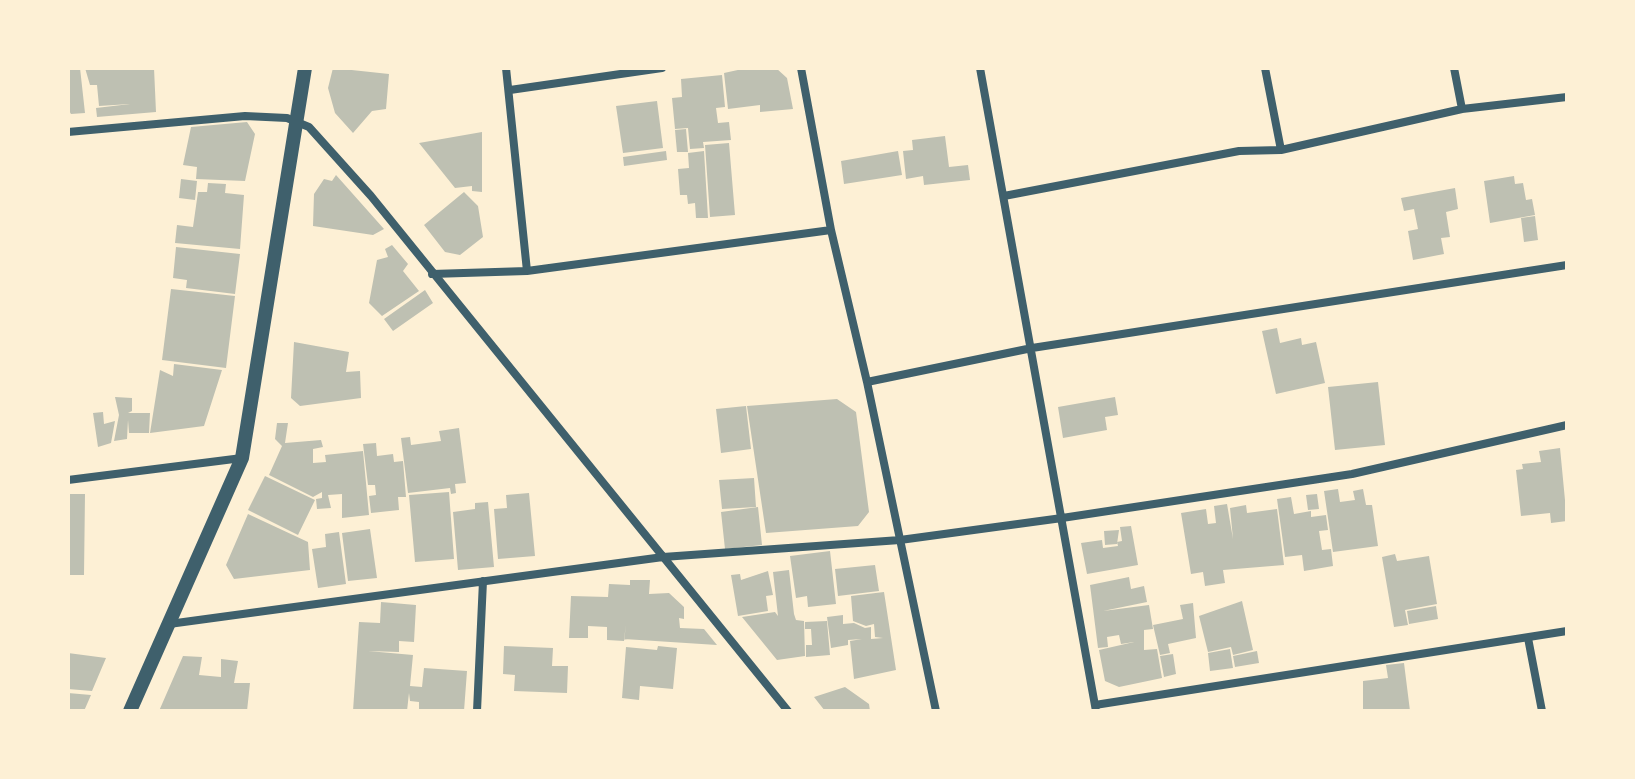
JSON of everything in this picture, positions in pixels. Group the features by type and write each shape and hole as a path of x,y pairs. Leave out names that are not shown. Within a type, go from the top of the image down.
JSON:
{"street":[{"path":"130,711 242,458 305,68"},
{"path":"506,68 527,271"},
{"path":"510,90 662,68"},
{"path":"801,68 831,230 867,382 936,711"},
{"path":"980,68 1096,708 1567,631"},
{"path":"1265,68 1281,150"},
{"path":"1454,68 1462,109"},
{"path":"1004,196 1239,151 1281,150 1462,109 1567,97"},
{"path":"68,132 245,116 297,121 318,135 788,711"},
{"path":"432,274 527,271 831,230"},
{"path":"867,382 1032,348 1567,265"},
{"path":"169,624 663,557 900,540 1062,518 1352,474 1567,425"},
{"path":"68,480 242,458"},
{"path":"477,711 483,581"},
{"path":"1528,638 1542,711"}],"building":[{"path":"68,68 80,68 85,113 71,114 68,109"},
{"path":"85,68 154,68 156,112 97,117 96,108 130,104 99,106 97,85 90,85"},
{"path":"333,68 389,74 386,109 372,111 353,133 335,113 328,88"},
{"path":"747,68 776,68 787,78 793,109 760,112 760,105 728,109 724,73"},
{"path":"722,75 725,107 716,108 718,123 729,122 731,140 703,142 704,148 690,149 688,128 675,129 672,98 682,97 681,79"},
{"path":"657,101 663,148 623,153 616,106"},
{"path":"247,122 255,134 245,181 196,179 197,167 183,165 191,127"},
{"path":"686,129 688,152 677,152 675,130"},
{"path":"482,132 482,192 472,191 472,186 455,188 419,143"},
{"path":"945,136 949,167 968,165 970,180 924,185 923,176 906,179 903,151 913,150 912,140"},
{"path":"729,143 735,215 710,217 705,145"},
{"path":"666,151 667,160 624,166 623,157"},
{"path":"704,151 708,218 696,218 695,203 688,204 687,195 680,195 678,169 689,168 688,153"},
{"path":"898,151 902,175 844,184 841,161"},
{"path":"336,175 384,229 373,235 313,226 314,194 324,179 332,181"},
{"path":"1514,176 1515,184 1523,183 1526,200 1532,199 1535,215 1490,223 1484,181"},
{"path":"181,179 197,181 195,200 179,198"},
{"path":"208,183 226,184 225,193 244,195 240,249 175,243 177,225 193,227 198,192 207,192"},
{"path":"1455,188 1458,209 1446,212 1450,237 1441,238 1444,254 1413,260 1408,231 1418,229 1414,209 1404,211 1401,198"},
{"path":"464,192 478,206 483,237 460,255 445,252 424,225"},
{"path":"1535,216 1538,240 1524,242 1521,218"},
{"path":"392,245 408,264 403,271 419,291 382,316 369,303 377,260 388,257 385,249"},
{"path":"176,247 240,254 235,294 186,288 187,280 173,278"},
{"path":"171,289 235,296 226,368 162,360"},
{"path":"425,290 433,303 393,331 384,319"},
{"path":"1277,328 1280,343 1301,338 1302,345 1316,342 1325,383 1276,394 1262,331"},
{"path":"294,342 349,352 346,372 360,371 361,398 300,406 291,398"},
{"path":"174,364 222,370 204,426 150,433 160,370 173,376"},
{"path":"1378,382 1385,445 1335,450 1328,387"},
{"path":"115,397 132,398 132,411 128,413 150,413 149,433 129,433 128,420 127,439 114,441 119,415"},
{"path":"1115,397 1118,415 1105,417 1107,430 1063,438 1058,407"},
{"path":"837,399 856,412 869,512 858,526 766,533 747,406"},
{"path":"746,406 751,449 721,453 716,409"},
{"path":"103,412 104,424 115,421 111,443 98,447 93,413"},
{"path":"277,423 288,423 285,443 321,440 323,447 313,449 313,463 326,462 325,455 363,451 369,515 342,518 342,494 328,495 331,508 317,509 316,499 322,498 322,492 313,497 269,475 282,446 275,439"},
{"path":"459,428 466,483 455,484 456,493 451,494 450,488 408,493 401,438 410,437 411,445 441,441 439,431"},
{"path":"376,443 377,456 393,454 394,462 403,461 406,497 398,497 399,510 371,513 369,496 376,495 375,485 368,485 363,444"},
{"path":"1560,448 1567,521 1551,523 1550,513 1521,516 1516,470 1523,469 1522,464 1541,462 1539,451"},
{"path":"265,476 315,500 298,535 248,510"},
{"path":"754,478 756,507 722,509 719,480"},
{"path":"1338,489 1340,502 1355,500 1353,491 1363,489 1366,505 1372,505 1378,546 1333,552 1324,491"},
{"path":"449,492 454,559 415,562 409,495"},
{"path":"529,493 535,556 498,559 494,509 507,508 506,495"},
{"path":"68,494 85,494 84,575 68,575"},
{"path":"1317,494 1319,509 1308,510 1306,495"},
{"path":"1291,497 1294,514 1311,511 1311,517 1326,515 1328,530 1319,531 1322,550 1331,549 1333,566 1304,571 1302,555 1285,557 1277,499"},
{"path":"488,502 494,567 458,570 453,512 475,509 475,503"},
{"path":"1227,504 1233,539 1230,508 1246,505 1247,513 1277,509 1284,565 1223,570 1225,583 1205,586 1203,572 1191,574 1181,513 1206,509 1208,524 1216,523 1214,506"},
{"path":"758,507 762,545 725,549 721,512"},
{"path":"248,514 308,542 310,570 234,579 226,565"},
{"path":"1131,526 1138,565 1087,574 1081,543 1102,540 1103,548 1118,546 1117,542 1122,541 1120,527"},
{"path":"370,529 377,578 348,581 342,533"},
{"path":"1119,530 1117,544 1105,545 1104,531"},
{"path":"339,532 346,584 318,588 312,549 326,547 325,534"},
{"path":"830,551 836,604 808,607 807,596 796,598 790,556"},
{"path":"1395,554 1397,561 1429,556 1437,604 1405,610 1408,625 1394,627 1382,557"},
{"path":"875,565 879,591 838,596 835,569"},
{"path":"789,570 794,614 796,620 804,621 805,656 777,660 742,617 775,612 778,616 773,572"},
{"path":"768,571 773,595 766,596 768,611 738,616 731,575 740,574 741,580"},
{"path":"1129,577 1131,589 1144,586 1147,602 1103,611 1149,605 1153,629 1144,630 1144,650 1157,649 1162,678 1119,687 1105,681 1099,650 1134,642 1121,644 1119,635 1107,637 1108,647 1098,648 1090,585"},
{"path":"630,580 650,580 649,594 669,593 684,607 684,619 679,618 680,628 704,629 717,645 607,640 607,627 588,626 588,638 569,638 571,596 608,597 609,584 630,585"},
{"path":"884,592 896,670 854,679 850,641 862,639 848,640 848,645 831,648 827,617 843,615 843,624 871,627 871,639 883,638 875,637 874,624 866,626 853,621 851,596"},
{"path":"1242,601 1253,650 1233,655 1231,647 1208,652 1199,616"},
{"path":"381,602 416,605 414,642 399,641 399,652 368,651 413,655 410,686 422,687 424,668 467,671 464,711 419,711 419,702 410,701 409,693 407,711 353,711 359,622 380,623"},
{"path":"1193,603 1196,638 1168,644 1170,653 1160,655 1153,625 1183,619 1180,605"},
{"path":"1436,606 1438,619 1409,624 1407,611"},
{"path":"827,621 830,655 806,657 806,645 812,645 811,629 805,629 805,622"},
{"path":"504,646 553,648 552,666 568,666 567,693 514,691 515,675 503,674"},
{"path":"658,646 677,648 673,689 640,686 639,700 622,698 626,647 657,650"},
{"path":"1230,649 1233,668 1210,671 1208,653"},
{"path":"1257,651 1259,663 1235,667 1233,656"},
{"path":"68,653 106,658 92,691 68,689"},
{"path":"1173,654 1176,674 1164,677 1160,656"},
{"path":"183,656 202,657 199,675 221,677 221,659 238,661 234,683 250,683 247,711 159,711"},
{"path":"1404,663 1410,711 1363,711 1363,681 1388,678 1386,665"},
{"path":"845,687 869,704 870,711 825,711 814,697"},
{"path":"68,693 91,695 84,711 68,711"}]}
